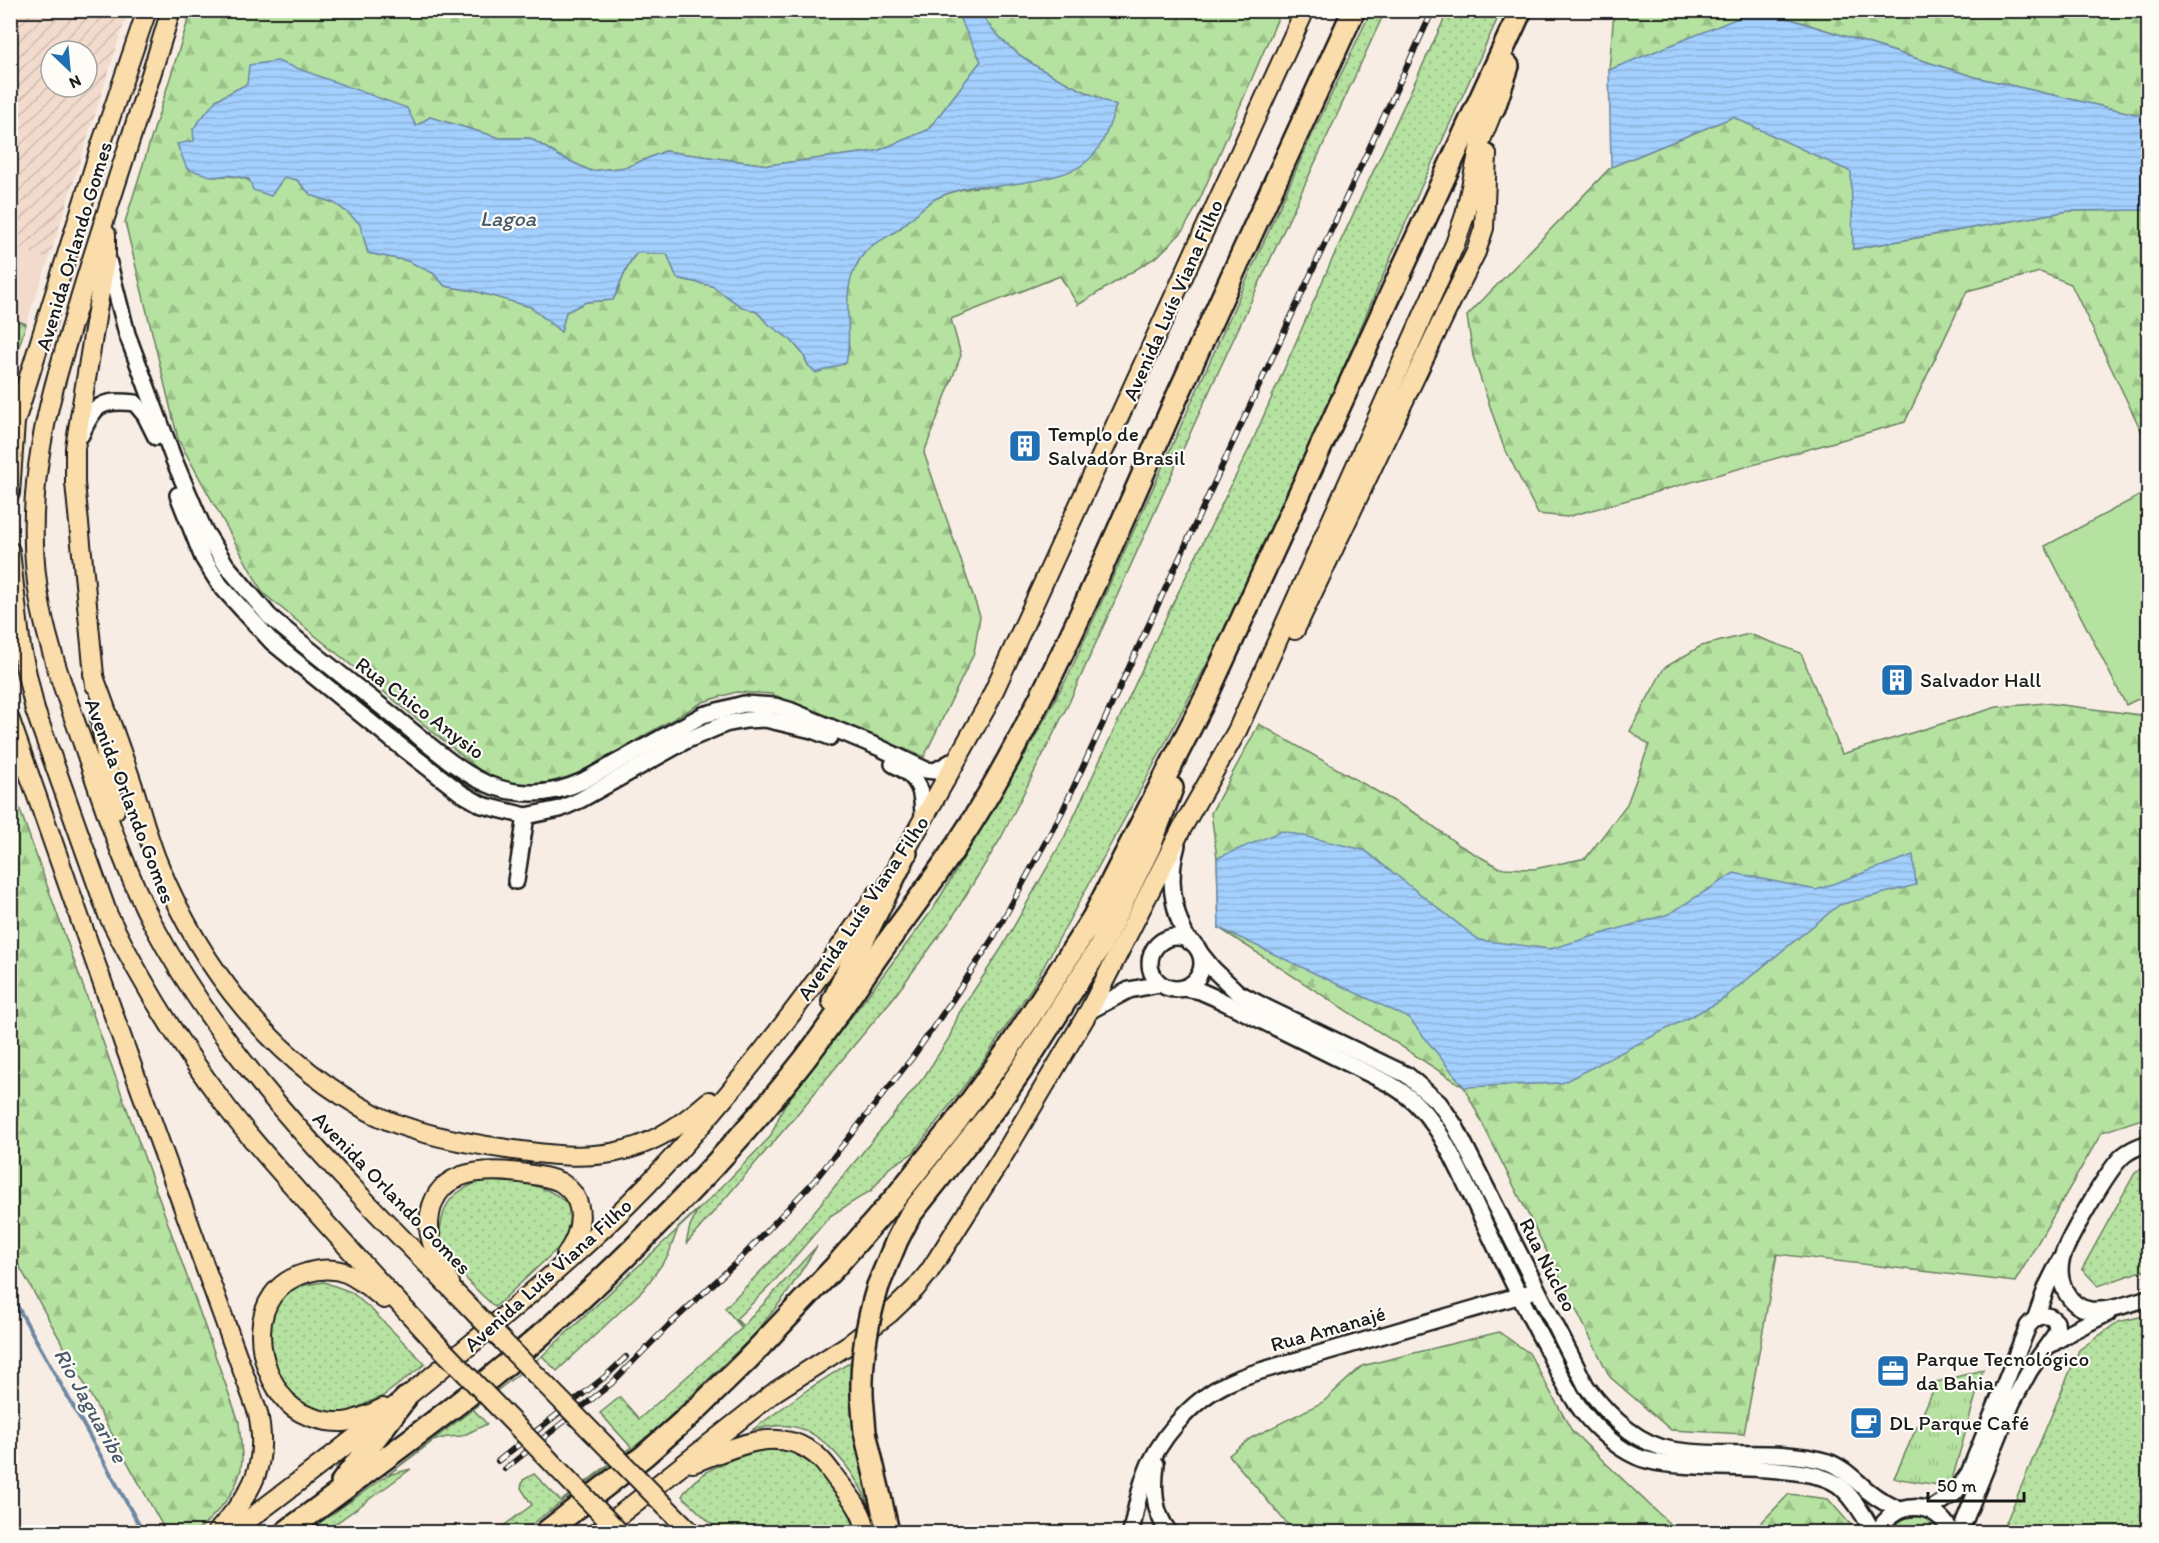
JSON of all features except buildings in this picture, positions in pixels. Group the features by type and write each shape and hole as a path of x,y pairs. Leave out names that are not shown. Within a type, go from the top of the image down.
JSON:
{"highway":[{"name":"Avenida Luís Viana Filho","path":"286,1533 458,1403 544,1333 667,1216 744,1132 805,1058 949,856 986,799 1030,720 1088,599 1354,10"},
{"path":"546,1533 644,1456 697,1409 835,1267 895,1198 1006,1053 1093,918 1208,693 1521,10"},
{"path":"1494,108 1528,10"},
{"path":"888,1533 865,1432 861,1396 861,1366 870,1313 878,1286 910,1215 1016,1078 1100,947 1150,846 1208,693"},
{"path":"805,1058 906,853"},
{"path":"328,1501 408,1396"}],"main road":[{"name":"Avenida Orlando Gomes","path":"10,493 13,429 101,145 147,10"},
{"name":"Avenida Orlando Gomes","path":"171,10 145,97 106,211 63,354 41,444 34,543 41,607 58,670 122,856 153,924 181,974 216,1026 288,1117 397,1236 691,1533"},
{"name":"Avenida Luís Viana Filho","path":"232,1533 408,1396 551,1277 647,1185 752,1065 849,937 906,853 1002,674 1305,10"},
{"path":"598,1533 776,1391 851,1343 890,1313 929,1272 1000,1161 1089,1011 1182,828 1237,731 1455,244 1465,215 1481,140 1494,108"},
{"path":"106,211 106,255 75,448 75,483 93,674 122,856"},
{"path":"10,551 21,648 35,710 108,915 148,992 222,1101 254,1142 421,1327 619,1533"},
{"path":"93,674 158,862 192,935 222,981 259,1027 292,1060 340,1094 377,1116 462,1143 524,1152 580,1156 615,1154 649,1143 684,1123 752,1065"},
{"path":"10,720 120,1033 258,1413 263,1449 257,1476 232,1515 217,1533"},
{"path":"455,1293 435,1250 429,1222 434,1202 440,1193 455,1178 471,1171 496,1170 549,1178 560,1182 574,1196 581,1224 578,1236 551,1277"},
{"path":"408,1396 365,1416 345,1422 328,1421 304,1414 290,1406 275,1385 262,1349 261,1318 275,1291 287,1280 318,1269 345,1273 364,1284 421,1327"},
{"path":"677,1469 753,1442 773,1439 790,1442 808,1449 823,1461 852,1499 865,1524 866,1533"}],"street":[{"name":"Rua Chico Anysio","path":"106,255 127,334 174,460 204,530 226,565 254,600 276,622 450,762 492,786 516,793 547,794 565,790 703,715 744,704 775,706 789,710 878,747 926,770 935,771 960,756"},
{"name":"Rua Chico Anysio","path":"75,448 90,415 99,406 111,402 135,403 145,415 161,448 203,558 220,585 239,608 272,642 343,701 461,793 482,805 526,816 560,809 709,730 735,722 765,719 812,730 905,770 916,781 922,794 923,822"},
{"path":"516,881 526,816 534,813 538,808 536,797 530,793"},
{"path":"1182,828 1174,861 1175,907 1188,941 1200,953 1201,970 1197,978 1184,988 1167,988 1160,984 1150,970 1152,953 1163,941 1180,938 1188,941"},
{"name":"Rua Núcleo","path":"1200,953 1219,976 1237,992 1269,1010 1407,1076 1440,1103 1455,1126 1586,1386 1604,1410 1624,1427 1647,1441 1671,1450 1792,1456 1831,1463 1884,1503 1899,1510"},
{"path":"1089,1011 1130,990 1160,984"},
{"name":"Rua Núcleo","path":"1184,988 1200,991 1216,998 1390,1084 1406,1093 1417,1103 1432,1121 1453,1157 1519,1295 1574,1401 1594,1425 1631,1454 1646,1460 1666,1464 1784,1470 1812,1474 1841,1487 1864,1516 1873,1533"},
{"path":"1929,1510 1955,1493 1969,1473 2028,1326 2036,1317 2047,1286 2094,1197 2117,1162 2133,1149 2148,1143"},
{"path":"2062,1258 2061,1281 2072,1301 2083,1308 2104,1310 2148,1298"},
{"name":"Rua Amanajé","path":"1131,1533 1144,1477 1157,1452 1175,1426 1211,1392 1227,1383 1267,1369 1537,1290"},
{"path":"2045,1349 2081,1326 2130,1304"},
{"path":"1960,1533 2012,1403 2025,1378 2057,1332 2056,1322 2046,1316 2036,1317"},
{"path":"1157,1452 1154,1491 1158,1516 1169,1533"},
{"path":"1878,1533 1889,1516 1899,1510 1918,1508 1929,1510 1939,1516 1951,1533"}],"shaded area":[{"path":"10,11 128,11 49,259 11,247"},
{"path":"11,247 49,259 26,324 11,318"}],"green space":[{"path":"191,11 959,11 981,61 928,130 877,151 768,165 665,151 627,167 591,171 559,156 530,138 500,138 430,117 416,126 247,84 216,100 214,177 231,176 245,179 271,195 285,176 297,180 311,195 334,203 360,224 368,253 408,261 433,273 445,286 474,291 531,307 561,332 566,312 586,302 613,300 637,253 667,254 677,278 712,286 742,307 757,312 767,323 791,340 803,354 808,365 849,350 846,308 848,288 859,260 868,248 901,227 923,206 942,195 974,187 996,187 1116,106 1059,79 1022,57 992,28 980,11 1281,11 1197,206 1182,232 1158,256 1078,305 1060,276 951,319 961,355 924,453 980,616 974,653 924,757 772,694 736,692 703,702 577,774 530,786 509,783 482,772 263,593 178,439 125,222"},
{"path":"1371,11 1385,11 1197,418 1068,705 1001,838 950,921 894,997 686,1244 690,1226 697,1211 770,1137 784,1106 933,909 1027,752 1070,672 1306,148"},
{"path":"1448,11 1501,11 1232,616 1033,986 984,1060 913,1153 889,1168 872,1190 830,1216 771,1285 736,1319 743,1326 817,1246 788,1292 755,1334 662,1424 634,1447 522,1532 495,1532 532,1505 521,1488 523,1480 534,1474 561,1501 631,1447 600,1413 620,1397 639,1419 742,1328 725,1308 791,1240 924,1077 949,1038 959,1013 1001,949 1065,836 1168,613 1250,447 1330,264"},
{"path":"1614,11 1758,11 1609,70"},
{"path":"1765,11 2148,11 2148,117 1975,77"},
{"path":"1733,117 1852,172 1853,249 2068,211 2148,210 2148,445 2071,284 2040,272 1967,291 1905,422 1567,517 1538,514 1503,445 1473,356 1467,316 1611,167"},
{"path":"10,318 26,324 11,372"},
{"path":"2148,491 2148,694 2126,705 2045,546"},
{"path":"1749,634 1801,653 1842,754 1997,707 2046,703 2148,716 2148,1117 2102,1132 2015,1282 1777,1254 1744,1434 1671,1430 1610,1377 1464,1087 1219,928 1217,858 1211,813 1259,724 1418,815 1459,845 1500,868 1534,869 1586,858 1627,804 1649,745 1630,731 1664,668 1701,646"},
{"path":"10,782 239,1422 241,1471 226,1500 196,1532 166,1532 11,1251"},
{"path":"2148,1167 2148,1269 2098,1286 2082,1269 2136,1171"},
{"path":"483,1180 520,1183 543,1188 563,1200 572,1209 569,1238 495,1307 464,1276 438,1240 449,1201 461,1190"},
{"path":"678,1229 668,1256 644,1289 557,1371 542,1356"},
{"path":"324,1282 351,1292 425,1364 383,1396 336,1417 290,1401 277,1380 265,1325 277,1301 299,1286"},
{"path":"2148,1315 2148,1532 2002,1532 2079,1350 2118,1322"},
{"path":"1499,1332 1529,1353 1572,1431 1678,1532 1294,1532 1229,1455 1251,1438 1323,1402 1362,1366"},
{"path":"852,1361 853,1420 875,1520 853,1476 839,1457 821,1440 800,1428 789,1426 752,1430"},
{"path":"1983,1370 1950,1487 1894,1478 1937,1382"},
{"path":"473,1409 487,1424 462,1436 433,1441 388,1475 411,1469 324,1532 307,1532 386,1476"},
{"path":"762,1450 791,1451 821,1471 843,1498 856,1532 720,1532 682,1496 697,1479 717,1466"},
{"path":"1789,1494 1828,1499 1857,1532 1737,1532 1756,1528"},
{"path":"1927,1516 1943,1532 1886,1532 1899,1520"}],"water":[{"name":"Lagoa","path":"959,10 980,11 992,28 1022,57 1059,79 1116,106 1108,129 1092,157 1069,172 1020,183 972,187 945,194 930,202 894,233 870,247 855,268 848,291 849,339 846,363 816,373 791,340 767,323 757,312 742,307 712,286 677,278 667,254 637,253 626,269 613,300 586,302 566,312 561,332 531,307 474,291 445,286 433,273 408,261 368,253 360,224 334,203 311,195 297,180 284,177 271,196 253,190 249,179 228,175 214,177 187,169 177,144 194,141 193,129 216,100 247,84 249,65 277,61 407,108 416,126 430,117 500,138 530,138 559,156 591,171 627,167 665,151 768,165 877,151 928,130 981,61 960,19"},
{"path":"1758,10 1975,77 2148,117 2148,210 2068,211 1853,249 1851,172 1733,117 1611,167 1609,70"},
{"path":"1282,831 1364,850 1479,940 1550,949 1669,914 1734,873 1816,890 1913,855 1916,885 1839,905 1719,1002 1562,1083 1464,1087 1409,1018 1219,928 1217,858"}],"waterway":[{"name":"Rio Jaguaribe","path":"10,1293 143,1532"}],"railway":[{"path":"505,1469 612,1383 668,1326 740,1259 815,1180 912,1058 993,938 1062,812 1433,10"},
{"path":"498,1461 606,1376 626,1357"}],"place":[{"name":"Templo de Salvador Brasil","path":"1025,446"},
{"name":"Salvador Hall","path":"1897,680"},
{"name":"Parque Tecnológico da Bahia","path":"1893,1371"},
{"name":"DL Parque Café","path":"1866,1423"}]}
